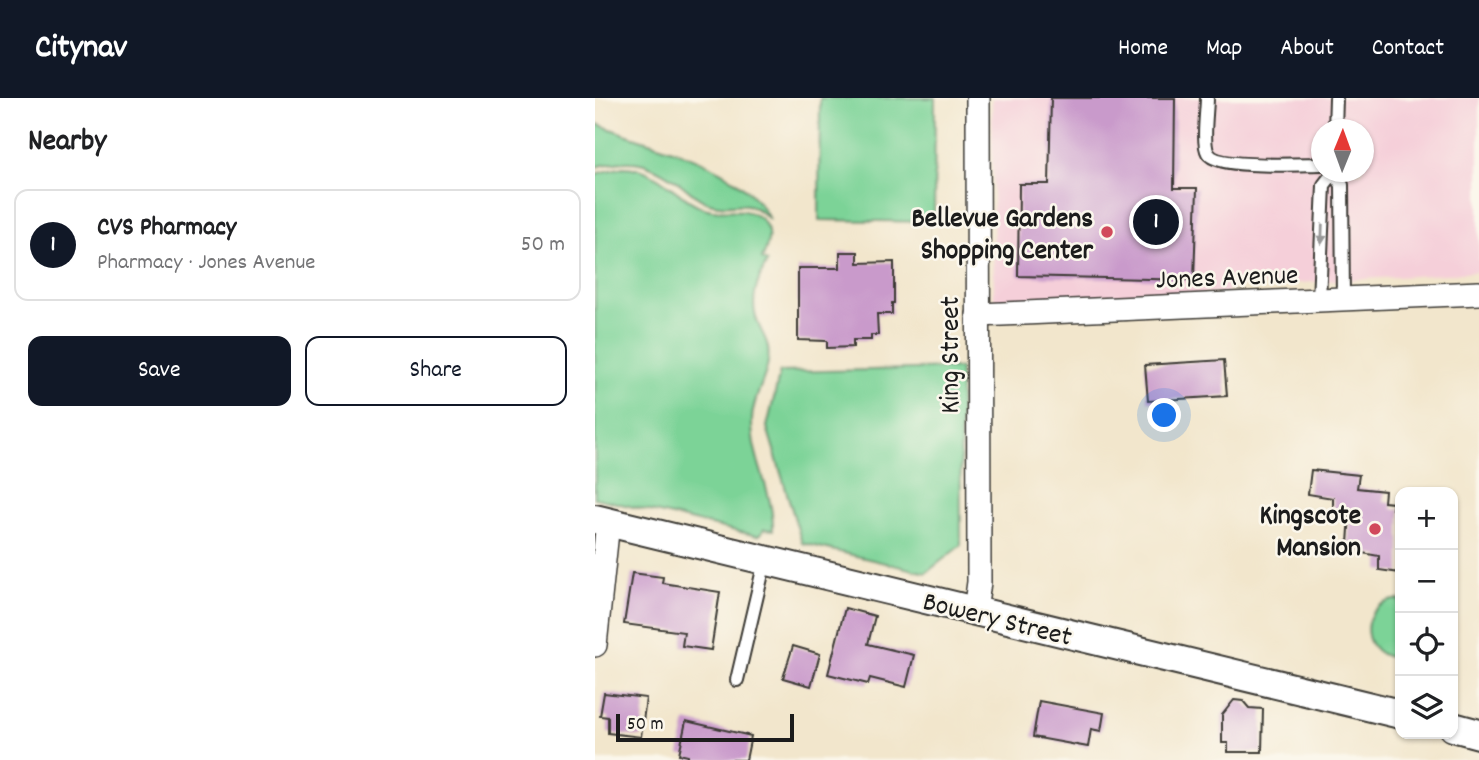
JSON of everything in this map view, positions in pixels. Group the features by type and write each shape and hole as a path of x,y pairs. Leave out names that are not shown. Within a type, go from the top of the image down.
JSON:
{"street":[{"name":"King Street","path":"975,611 979,582 978,98"},
{"name":"Jones Avenue","path":"978,315 1479,293"},
{"name":"Bowery Street","path":"602,520 1395,713"},
{"path":"595,645 602,520"},
{"path":"1458,728 1479,734"}],"lane":[{"path":"1207,98 1205,142 1208,154 1214,159 1230,163 1311,164"},
{"path":"1335,119 1336,98"},
{"path":"1319,300 1324,185 1326,182"},
{"path":"1340,182 1343,299"},
{"path":"737,680 765,560"}],"shaded area":[{"path":"992,98 1479,98 1479,272 1228,287 1228,293 994,301"}],"green space":[{"path":"820,98 935,98 934,222 819,220"},
{"path":"595,123 668,148 716,169 737,182 755,199 770,220 746,205 705,202 670,177 641,163 620,162 595,167"},
{"path":"623,167 636,168 657,177 704,208 748,212 761,219 767,228 767,244 762,259 767,262 757,284 754,307 767,345 768,357 752,420 755,448 770,502 773,530 764,529 757,536 595,498 595,174"},
{"path":"960,368 961,545 926,573 802,543 767,427 780,372"},
{"path":"1395,600 1395,657 1377,650 1370,642 1367,632 1368,622 1381,605"}],"building":[{"name":"Bellevue Gardens Shopping Center","path":"1051,98 1175,98 1174,188 1197,188 1194,280 1018,276 1019,184 1049,184"},
{"path":"840,252 858,252 858,263 894,262 892,314 877,314 878,335 871,335 871,340 853,340 853,347 827,348 827,341 798,340 798,268 840,268"},
{"path":"1224,360 1227,396 1148,401 1145,365"},
{"name":"Kingscote Mansion","path":"1311,470 1359,475 1357,488 1385,491 1384,502 1393,503 1392,509 1395,509 1395,572 1379,570 1379,556 1362,553 1362,546 1348,544 1350,513 1333,511 1333,498 1308,494"},
{"path":"632,573 663,577 662,583 720,592 711,650 682,646 684,632 624,624"},
{"path":"845,608 875,616 868,644 914,655 906,687 870,678 868,684 828,674"},
{"path":"793,646 820,654 811,686 783,678"},
{"path":"604,693 646,698 641,737 608,733 608,717 600,716"},
{"path":"1234,700 1243,701 1249,708 1263,709 1262,752 1228,752 1228,743 1222,743 1222,715"},
{"path":"1039,701 1104,713 1101,731 1091,729 1088,747 1033,737"},
{"path":"686,721 751,736 746,760 688,760 688,756 679,754"}],"place":[{"name":"CVS Pharmacy","path":"1156,222"},
{"name":"Bellevue Gardens Shopping Center","path":"1107,232"},
{"name":"Kingscote Mansion","path":"1375,529"}]}
